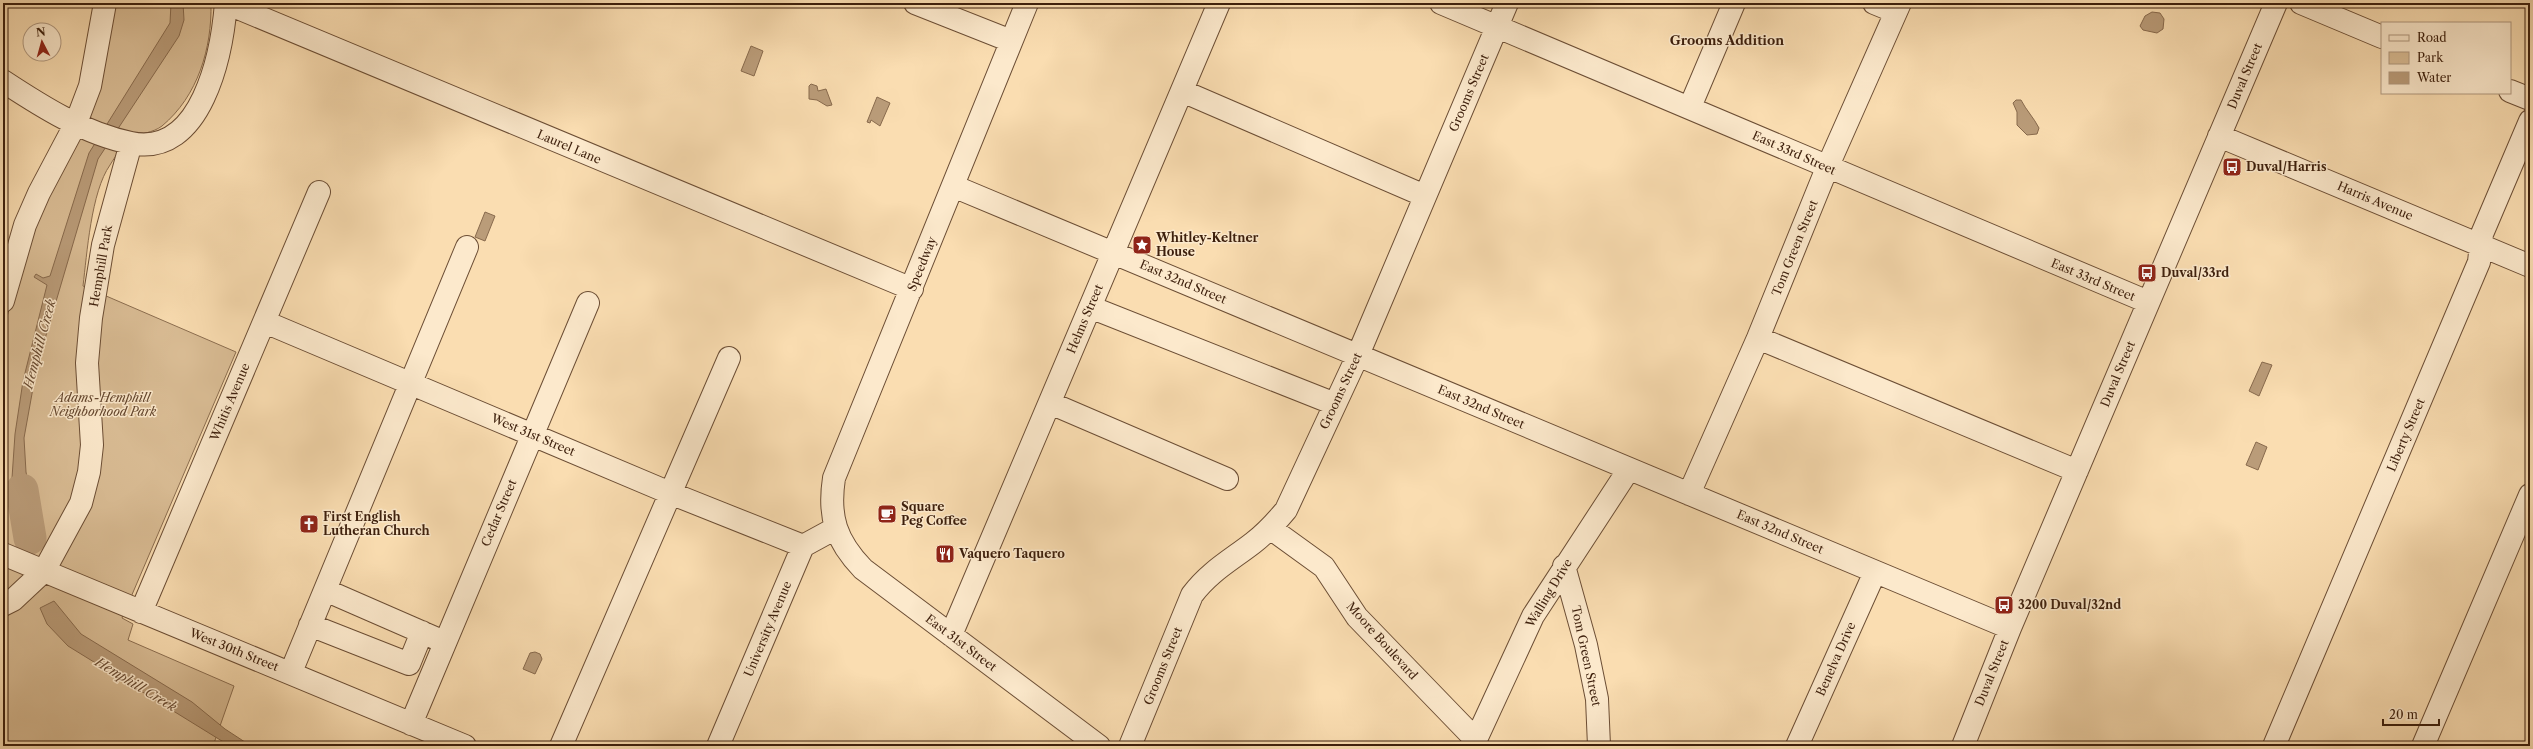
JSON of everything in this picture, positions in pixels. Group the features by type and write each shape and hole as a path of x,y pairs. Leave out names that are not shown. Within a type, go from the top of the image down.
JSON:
{"street":[{"path":"3,301 25,225 39,193 76,123 90,86 105,3"},
{"path":"3,81 34,102 76,123 114,138 162,141 175,134 190,121 202,102 210,82 222,33 226,3"},
{"name":"Laurel Lane","path":"226,3 912,289"},
{"path":"915,3 1011,41"},
{"name":"Speedway","path":"836,528 831,509 834,478 1027,3"},
{"name":"Helms Street","path":"951,635 1219,3"},
{"name":"East 33rd Street","path":"1441,3 1690,107 1827,168 2148,302"},
{"name":"Grooms Street","path":"1130,746 1192,595 1204,579 1270,528 1286,510 1358,355 1507,3"},
{"path":"1690,107 1734,3"},
{"path":"1874,3 1898,8"},
{"name":"Duval Street","path":"1963,746 2010,628 2276,3"},
{"path":"2301,3 2381,37"},
{"name":"Tom Green Street","path":"1689,494 1758,338 1827,168 1898,8"},
{"path":"1182,91 1425,196"},
{"path":"2511,91 2530,99"},
{"name":"Liberty Street","path":"2274,746 2479,262 2482,234 2530,121"},
{"name":"Harris Avenue","path":"2219,136 2530,266"},
{"name":"Hemphill Park","path":"3,605 13,600 44,571 81,503 89,472 92,445 87,363 91,318 103,245 114,138"},
{"name":"East 32nd Street","path":"952,186 2010,628"},
{"name":"Whitis Avenue","path":"141,612 318,192"},
{"path":"291,672 467,247"},
{"name":"Cedar Street","path":"411,724 588,303"},
{"path":"1090,307 1335,404"},
{"name":"West 31st Street","path":"264,322 410,385 802,546"},
{"path":"1758,338 2077,471"},
{"path":"561,746 729,358"},
{"path":"1050,403 1227,479"},
{"name":"Walling Drive","path":"1474,743 1533,616 1564,566 1629,469"},
{"path":"2423,746 2530,495"},
{"path":"802,546 836,528"},
{"name":"East 31st Street","path":"836,528 848,551 863,569 1099,746"},
{"name":"Moore Boulevard","path":"1270,528 1324,567 1357,617 1474,743"},
{"name":"University Avenue","path":"718,746 802,546"},
{"name":"West 30th Street","path":"3,554 141,612 291,672 466,746"},
{"name":"Tom Green Street","path":"1564,566 1586,645 1597,698 1599,746"},
{"name":"Benelva Drive","path":"1797,746 1875,572"},
{"path":"325,590 445,643"},
{"path":"310,625 408,664 422,632"}],"green space":[{"name":"Adams-Hemphill Neighborhood Park","path":"113,3 211,3 211,20 209,37 200,70 194,86 185,100 162,126 128,141 110,165 104,177 98,191 94,207 88,241 83,286 236,352 122,618 133,624 128,640 234,686 213,746 3,746 3,332 23,256"}],"water":[{"path":"171,3 183,3 184,20 179,36 98,159 37,366 24,438 26,472 38,533 23,537 12,478 15,434 23,381 47,285 34,277 36,274 43,278 50,276 89,153 170,23"},
{"path":"2152,12 2160,13 2164,19 2163,29 2157,33 2143,30 2140,26 2145,16"},
{"path":"751,46 763,51 754,76 741,71"},
{"path":"811,84 817,86 818,91 826,89 832,105 827,106 817,100 809,99 809,86"},
{"path":"877,97 890,103 880,126 871,120 870,123 867,122"},
{"path":"2016,100 2021,100 2037,124 2039,128 2037,134 2027,135 2017,125 2017,112 2013,103"},
{"path":"485,212 495,216 485,241 475,237"},
{"path":"2262,362 2272,365 2259,396 2249,391"},
{"path":"2256,442 2267,447 2258,470 2246,465"},
{"path":"54,601 81,634 192,702 225,729 251,746 230,746 68,646 47,624 40,608"},
{"path":"535,652 540,654 542,659 535,674 523,669 530,653"}],"waterway":[{"name":"Hemphill Creek","path":"22,490 30,538"}],"place":[{"name":"Duval/Harris","path":"2232,167"},
{"name":"Whitley-Keltner House","path":"1142,245"},
{"name":"Duval/33rd","path":"2147,273"},
{"name":"Square Peg Coffee","path":"887,514"},
{"name":"First English Lutheran Church","path":"309,524"},
{"name":"Vaquero Taquero","path":"945,554"},
{"name":"3200 Duval/32nd","path":"2004,605"}],"district":[{"name":"Grooms Addition","path":"1727,40"}]}
